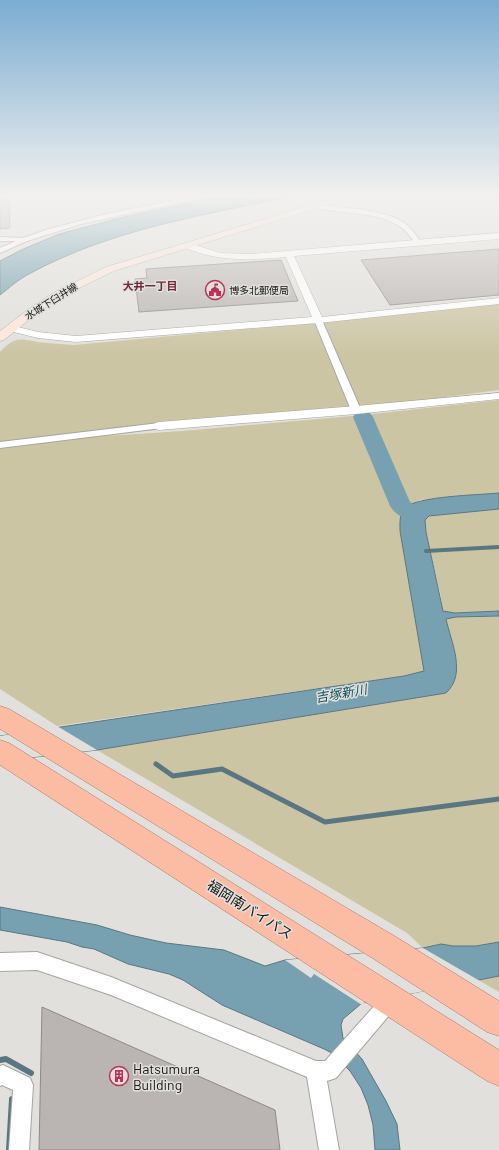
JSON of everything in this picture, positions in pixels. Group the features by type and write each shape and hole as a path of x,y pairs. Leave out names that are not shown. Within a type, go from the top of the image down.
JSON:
{"highway":[{"path":"10,722 385,948 499,1020"},
{"name":"福岡南バイパス","path":"0,751 499,1069"}],"main road":[{"name":"水城下臼井線","path":"0,337 10,328 59,294 80,282 110,269 183,248"}],"street":[{"path":"193,248 206,253 234,257 363,248"},
{"path":"289,254 356,410"},
{"path":"10,328 38,335 76,338 318,320 499,301"},
{"path":"0,445 159,426 356,410 499,396"},
{"path":"0,962 37,961 111,986 316,1071 329,1071 391,999"},
{"path":"316,1071 330,1150"},
{"path":"0,1076 3,1075 23,1085 19,1150"}],"shaded area":[{"path":"499,304 499,390 361,408 324,322"},
{"path":"314,323 349,408 138,426 0,442 0,352 16,340 74,345"},
{"path":"499,400 499,493 420,500 404,509 400,531 424,671 404,676 57,726 0,689 0,449 90,437 183,431 363,415"},
{"path":"499,509 499,611 455,613 443,611 426,532 425,519 429,516"},
{"path":"499,616 499,992 423,948 407,933 97,750 446,693 457,665 446,619 456,617"}],"water":[{"path":"27,248 87,248 61,258 29,274 0,295 0,261"},
{"path":"365,417 400,498 396,499 362,418"},
{"name":"吉塚新川","path":"499,493 499,509 429,516 425,520 426,532 443,611 455,613 499,611 499,616 456,617 446,619 454,648 457,667 456,677 446,693 97,750 0,761 0,736 404,676 424,671 400,531 400,519 402,513 405,508 411,504 422,501"},
{"path":"0,907 97,925 130,935 166,943 224,950 265,966 285,960 423,948 441,944 453,946 476,946 499,942 499,976 362,1003 343,1019 341,1025 343,1038 362,1059 386,1101 397,1124 400,1150 375,1150 373,1125 368,1105 361,1088 350,1071 332,1053 222,1005 183,980 169,974 128,964 94,949 67,942 0,930"}],"pier":[{"path":"57,726 97,750 0,761 0,736"},
{"path":"423,948 480,981 365,1002 362,1005 314,974 311,978 285,960"}],"building":[{"path":"499,249 499,295 390,305 361,260"},
{"name":"博多北郵便局","path":"281,260 298,301 139,312 135,279 147,278 146,269"},
{"name":"Hatsumura Building","path":"42,1007 275,1110 280,1150 39,1150"}],"waterway":[{"path":"363,417 401,506 413,514"},
{"path":"396,495 406,513"},
{"path":"426,551 499,547"},
{"path":"156,764 173,776 222,769 325,822 499,799"},
{"path":"0,1060 6,1059 31,1073"},
{"path":"9,1150 12,1099"}],"place":[{"name":"博多北郵便局","path":"215,290"},
{"name":"Hatsumura Building","path":"119,1076"}],"district":[{"name":"大井一丁目","path":"150,285"}]}
